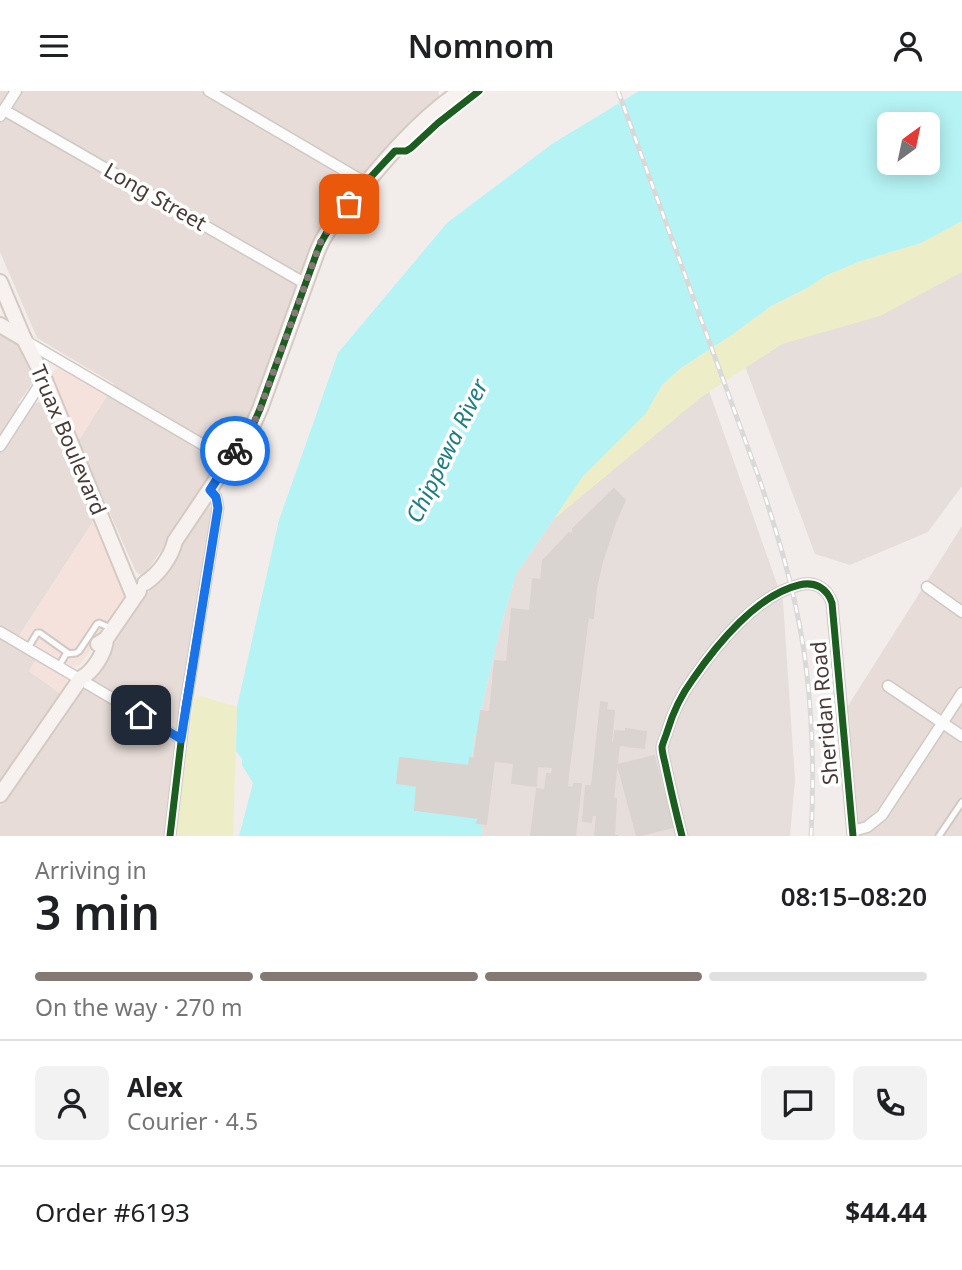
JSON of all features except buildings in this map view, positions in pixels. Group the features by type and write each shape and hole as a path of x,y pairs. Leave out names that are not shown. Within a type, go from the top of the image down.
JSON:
{"street":[{"path":"2,113 16,91"},
{"path":"209,91 366,183"},
{"path":"0,795 80,678 80,670 145,583 154,577 253,425 326,233 366,183 452,93"},
{"name":"Long Street","path":"2,113 306,284"},
{"name":"Truax Boulevard","path":"0,282 44,379 134,597"},
{"path":"0,325 229,460"},
{"path":"0,446 44,379"},
{"path":"170,836 181,739 218,508 216,497 210,490"},
{"name":"Sheridan Road","path":"682,836 662,748 673,711 692,679 724,640 762,601 783,589 808,583 824,589 832,603 853,834"},
{"path":"927,587 962,611"},
{"path":"0,632 181,739"},
{"path":"888,685 962,736"},
{"path":"853,834 882,815 962,693"}],"lane":[{"path":"28,648 37,633 68,653 79,651 99,623 109,634"},
{"path":"59,666 68,653"},
{"path":"939,836 962,802"}],"shaded area":[{"path":"0,91 439,93 434,104 322,228 250,416 197,499 213,509 166,836 0,836 0,806 191,531 180,524 146,572 141,575 136,572 77,439 81,437 114,384 37,338 0,252"},
{"path":"962,221 962,486 928,532 850,565 815,554 733,334"},
{"path":"0,332 23,349 34,375 31,385 18,403 28,411 38,402 47,406 94,520 13,645 36,659 29,671 61,694 0,782"},
{"path":"697,357 783,601 795,780 790,836 481,836 482,826 472,757 475,733 516,574 583,476"},
{"path":"60,368 107,395 81,437 77,439 51,375 55,369"},
{"path":"94,520 124,594 124,600 81,664 73,667 19,636"},
{"path":"962,526 962,836 858,836 846,709"},
{"path":"36,659 65,676 67,685 61,694 29,671"}],"green space":[{"path":"962,221 962,272 880,316 782,344 700,398 554,519 583,476 646,413 662,385 681,368 771,306 827,275 861,261 921,243"},
{"path":"201,696 237,707 233,836 175,836 194,699"}],"water":[{"name":"Chippewa River","path":"639,91 962,91 962,221 921,243 861,261 827,275 771,306 681,368 662,385 646,413 583,476 516,574 475,733 472,757 482,826 481,836 239,836 253,783 236,751 237,707 279,520 338,353 447,223 552,144"}],"railway":[{"path":"618,91 760,481 789,577 800,626 809,695 812,755 811,836"}],"cycle path":[{"path":"170,836 185,708 218,508 216,497 210,490 253,425 317,252 331,226 395,151 411,148 479,91"},
{"path":"682,836 662,747 678,704 703,665 739,623 783,590 805,584 820,587 832,603 853,836"}],"way so far":[{"path":"235,451 253,425 260,409 321,241 349,204"}],"route":[{"path":"141,715 181,739 218,508 216,497 210,490 235,451"}]}
